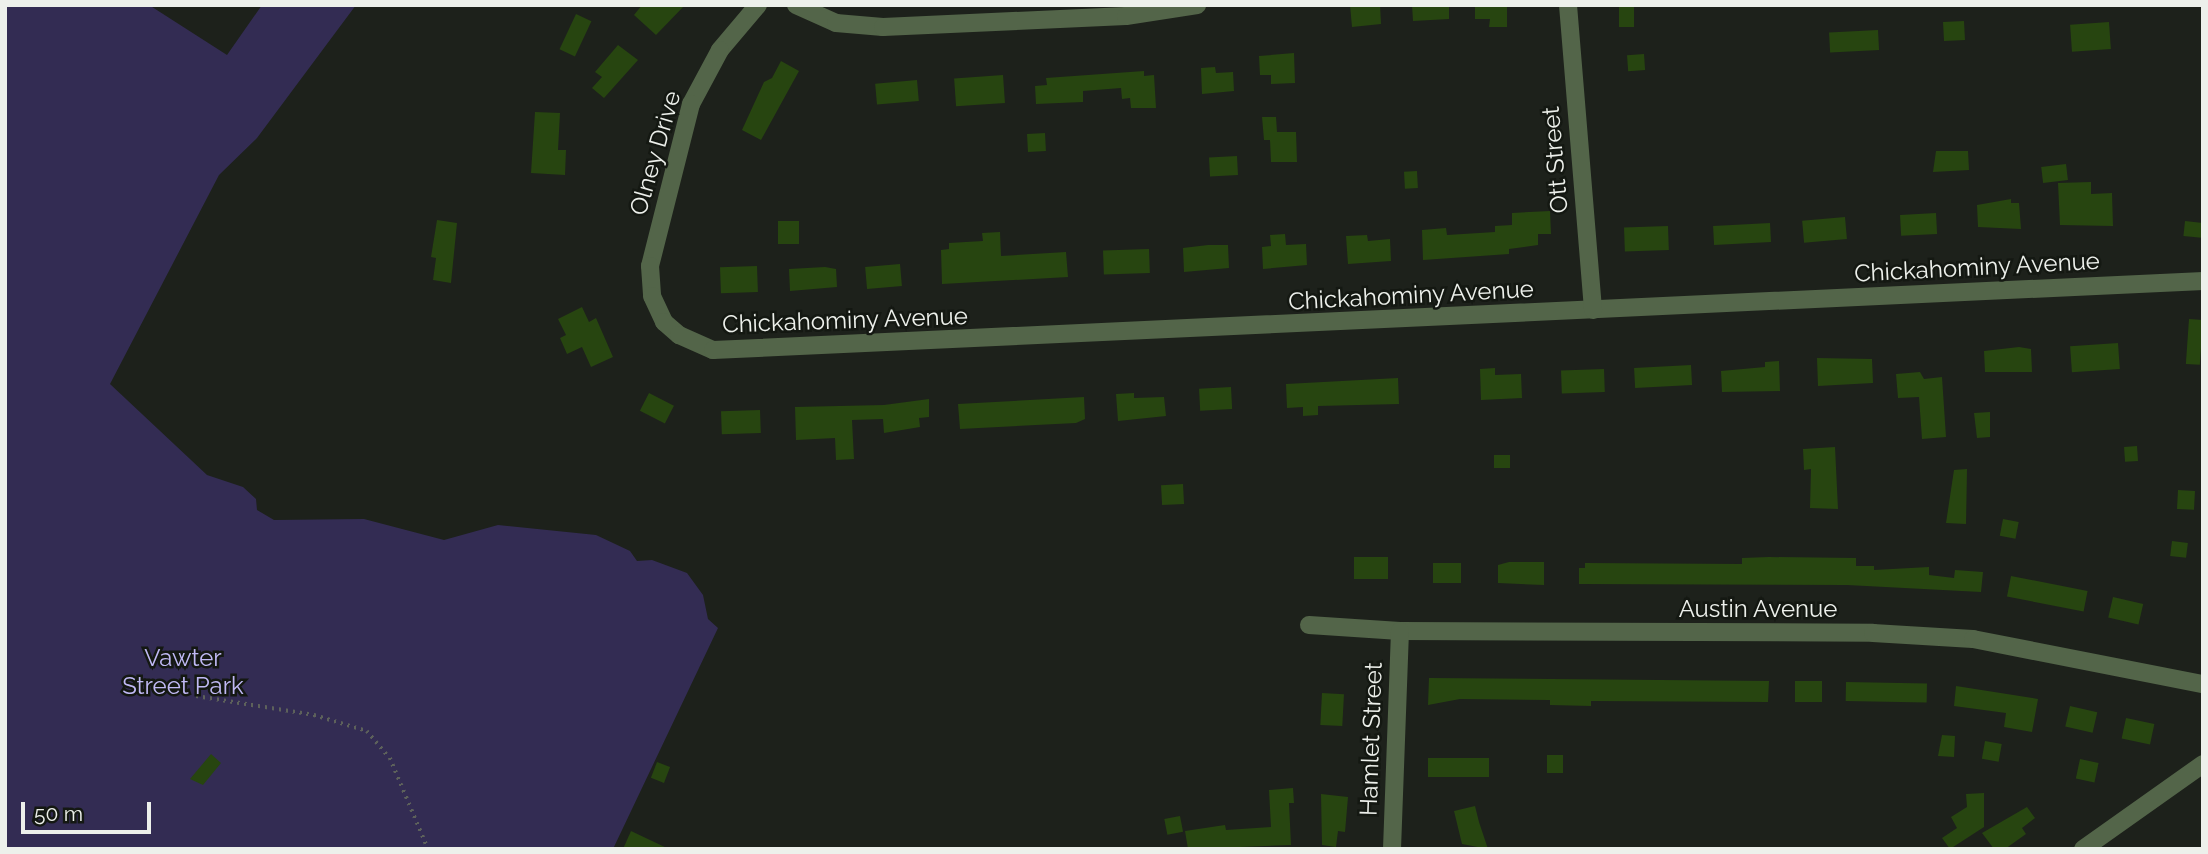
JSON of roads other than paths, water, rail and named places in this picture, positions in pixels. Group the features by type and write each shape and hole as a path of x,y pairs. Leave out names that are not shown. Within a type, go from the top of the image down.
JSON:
{"street":[{"name":"Olney Drive","path":"651,291 654,248 691,104 719,50 758,5"},
{"path":"796,5 836,23 883,27 1126,16 1197,5"},
{"name":"Ott Street","path":"1568,5 1593,310"},
{"name":"Chickahominy Avenue","path":"651,291 657,311 679,335 695,345 727,351 2203,281"},
{"name":"Austin Avenue","path":"1309,625 1400,631 1873,633 1973,639 2203,684"},
{"name":"Hamlet Street","path":"1392,849 1400,631"},
{"path":"2083,849 2203,764"}],"park label":[{"name":"Vawter Street Park","path":"183,672"}]}
